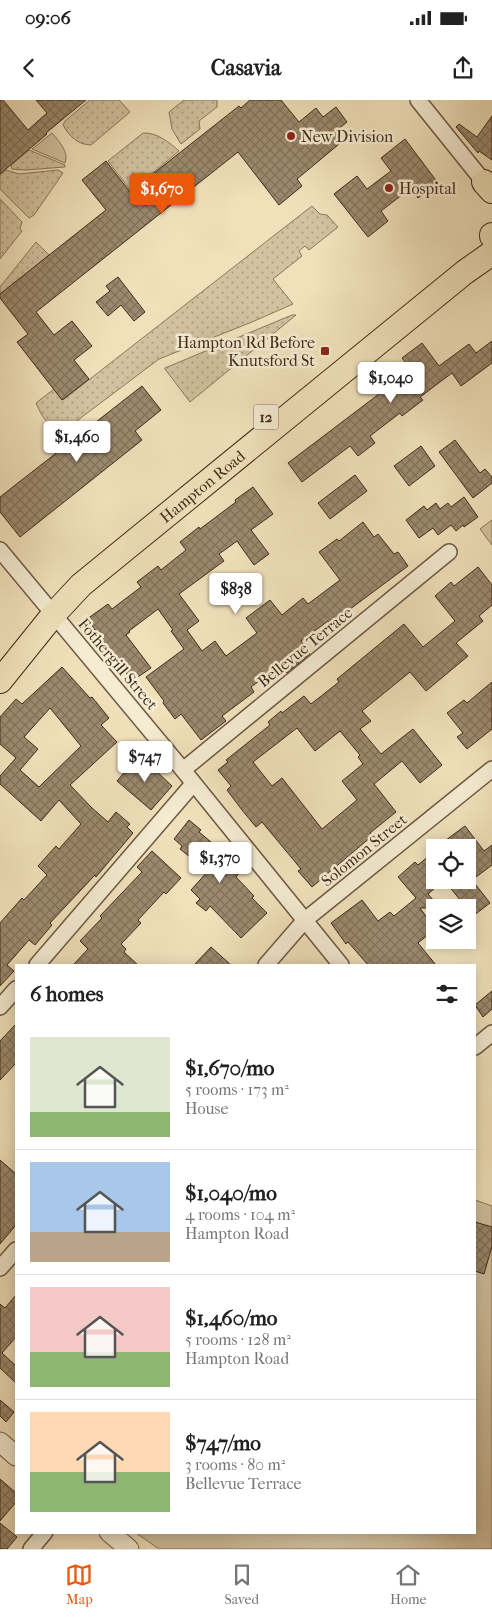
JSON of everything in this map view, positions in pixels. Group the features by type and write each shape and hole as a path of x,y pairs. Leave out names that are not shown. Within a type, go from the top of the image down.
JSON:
{"main road":[{"name":"Hampton Road","path":"0,681 49,608 69,574 95,550 229,443 275,410 492,236"},
{"name":"Hampton Road","path":"0,656 49,608 81,585 122,549 457,278 492,253"}],"street":[{"path":"418,100 488,186"},
{"name":"Fothergill Street","path":"0,550 183,770 340,964"},
{"name":"Bellevue Terrace","path":"183,770 449,552"},
{"name":"Solomon Street","path":"267,964 305,920 492,769"},
{"path":"38,964 193,784"},
{"path":"0,1008 15,990"},
{"path":"476,1046 492,1033"},
{"path":"0,1268 15,1251"},
{"path":"0,1442 15,1455"},
{"path":"31,1549 44,1534"}],"shaded area":[{"path":"90,100 119,100 130,112 91,145 86,145 74,139 63,125 65,121"},
{"path":"184,100 217,100 217,107 199,121 200,129 181,144 172,129 169,112"},
{"path":"52,133 66,155 65,163 32,149"},
{"path":"143,133 158,136 179,151 131,191 108,161"},
{"path":"29,150 65,165 65,167 12,169 11,165"},
{"path":"6,170 19,174 58,170 63,173 34,215 29,218 0,189 0,175"},
{"path":"0,199 22,222 20,229 22,231 0,259"},
{"path":"312,206 320,214 327,215 338,227 309,250 305,246 299,251 302,256 273,279 293,304 159,359 70,426 57,426 45,419 36,403 54,389 63,400"},
{"path":"36,242 49,255 0,295 0,287"},
{"path":"292,315 296,315 190,402 165,369 165,368"},
{"path":"492,520 492,545 480,529"},
{"path":"476,1200 492,1206 492,1549 159,1549 137,1534 476,1534"}],"building":[{"path":"0,100 3,100 28,130 47,113 36,100 86,100 0,174"},
{"path":"250,100 281,100 299,122 316,108 323,117 336,107 347,122 337,130 344,140 297,179 302,186 279,205 238,152 36,312 54,335 72,321 92,346 74,360 89,379 62,400 17,342 28,334 0,298 0,294 106,210 82,180 106,161 130,192 239,106 241,108"},
{"path":"492,116 492,160 479,151 478,153 456,127 459,124 477,137"},
{"name":"Hospital","path":"405,139 438,183 418,198 411,188 381,211 388,221 368,237 334,194 357,176 367,189 391,171 381,158"},
{"path":"118,277 145,312 134,321 121,305 108,316 96,302 110,291 106,286"},
{"path":"492,341 492,363 461,386 452,373 420,397 423,400 402,416 400,413 370,436 375,443 358,456 350,446 302,482 288,463 383,391 381,388 409,367 402,358 422,343 439,366 469,344 476,353"},
{"path":"142,386 161,410 135,431 142,440 20,537 0,512 0,497"},
{"path":"455,440 480,473 485,469 492,477 492,483 473,498 439,452"},
{"path":"421,446 435,466 409,486 394,466"},
{"path":"355,475 367,491 330,519 318,503"},
{"path":"253,487 273,514 251,530 269,554 254,565 237,541 219,554 224,561 179,594 199,621 187,630 202,651 215,641 226,656 257,633 246,618 270,600 282,615 303,598 308,604 340,580 319,552 337,539 339,541 363,522 374,537 378,534 394,554 398,552 408,566 330,624 328,621 301,641 310,654 287,673 281,665 251,687 254,692 222,716 226,721 201,740 181,714 175,719 146,677 184,649 158,609 126,635 151,668 132,681 87,619 108,604 112,609 141,587 137,582 158,566 161,570 186,550 180,542 236,502 235,500"},
{"path":"464,497 478,517 456,531 451,525 438,535 433,528 419,538 406,520 424,506 427,510 436,503 440,509 448,503 451,507"},
{"path":"478,567 492,585 492,605 479,616 483,621 456,643 468,656 426,691 410,672 362,711 371,721 360,729 381,754 413,729 442,765 420,783 402,761 374,784 396,812 370,833 372,836 312,887 298,871 301,869 262,822 256,827 242,810 227,790 231,786 218,770 228,762 226,760 270,725 268,722 281,711 282,713 304,696 311,704 339,682 337,679 404,624 423,647 455,621 435,596 451,582 454,586","holes":["297,728 315,751 340,731 360,755 358,757 363,764 342,781 357,800 322,829 282,778 272,786 253,762"]},
{"path":"62,667 90,698 92,697 109,718 101,725 117,742 70,785 108,822 116,812 130,824 127,827 133,833 96,877 95,875 50,923 52,925 35,945 29,940 7,965 14,971 0,986 0,923 22,898 24,900 47,875 38,866 56,846 59,849 81,824 59,800 41,821 0,784 0,776 16,758 0,744 0,717 16,699 22,704","holes":["50,708 81,746 39,787 20,770 38,749 24,737"]},
{"path":"492,682 492,729 467,749 457,737 463,733 447,713 464,700 467,703"},
{"path":"139,755 172,786 151,810 117,781"},
{"path":"189,820 211,842 208,845 239,873 236,877 254,896 252,898 267,913 241,938 210,906 206,911 196,903 200,899 191,890 209,870 192,855 190,857 180,849 182,846 174,839"},
{"path":"465,826 475,839 447,839"},
{"path":"476,840 484,851 492,845 492,865 476,877"},
{"path":"152,851 181,878 166,894 164,892 138,920 141,923 121,944 126,949 124,952 137,964 74,964 88,949 80,941 102,918 100,916 142,872 137,867"},
{"path":"426,858 426,889 434,889 428,894 432,899 426,899 426,908 420,908 426,916 426,936 418,943 435,964 367,964 348,942 346,944 331,923 362,900 378,921 390,912 394,916 416,898 398,877 415,862 418,865"},
{"path":"476,885 490,903 476,914 476,899 459,899 451,889 476,889"},
{"path":"211,947 230,964 195,964"},
{"path":"492,991 492,1009 483,1017 476,1004"},
{"path":"15,1025 15,1064 0,1080 0,1041"},
{"path":"0,1160 15,1173 15,1226 0,1244"},
{"path":"476,1222 492,1227 492,1246 484,1274 476,1271"},
{"path":"15,1296 15,1338 2,1353 15,1365 15,1382 0,1368 0,1304 5,1308"},
{"path":"0,1400 14,1412 6,1422 0,1416"},
{"path":"0,1479 15,1492 15,1503 0,1521"},
{"path":"0,1523 17,1537 7,1549 0,1549"}],"place":[{"name":"New Division","path":"291,136"},
{"name":"Hospital","path":"389,188"},
{"name":"Hampton Rd Before Knutsford St","path":"325,351"}]}
